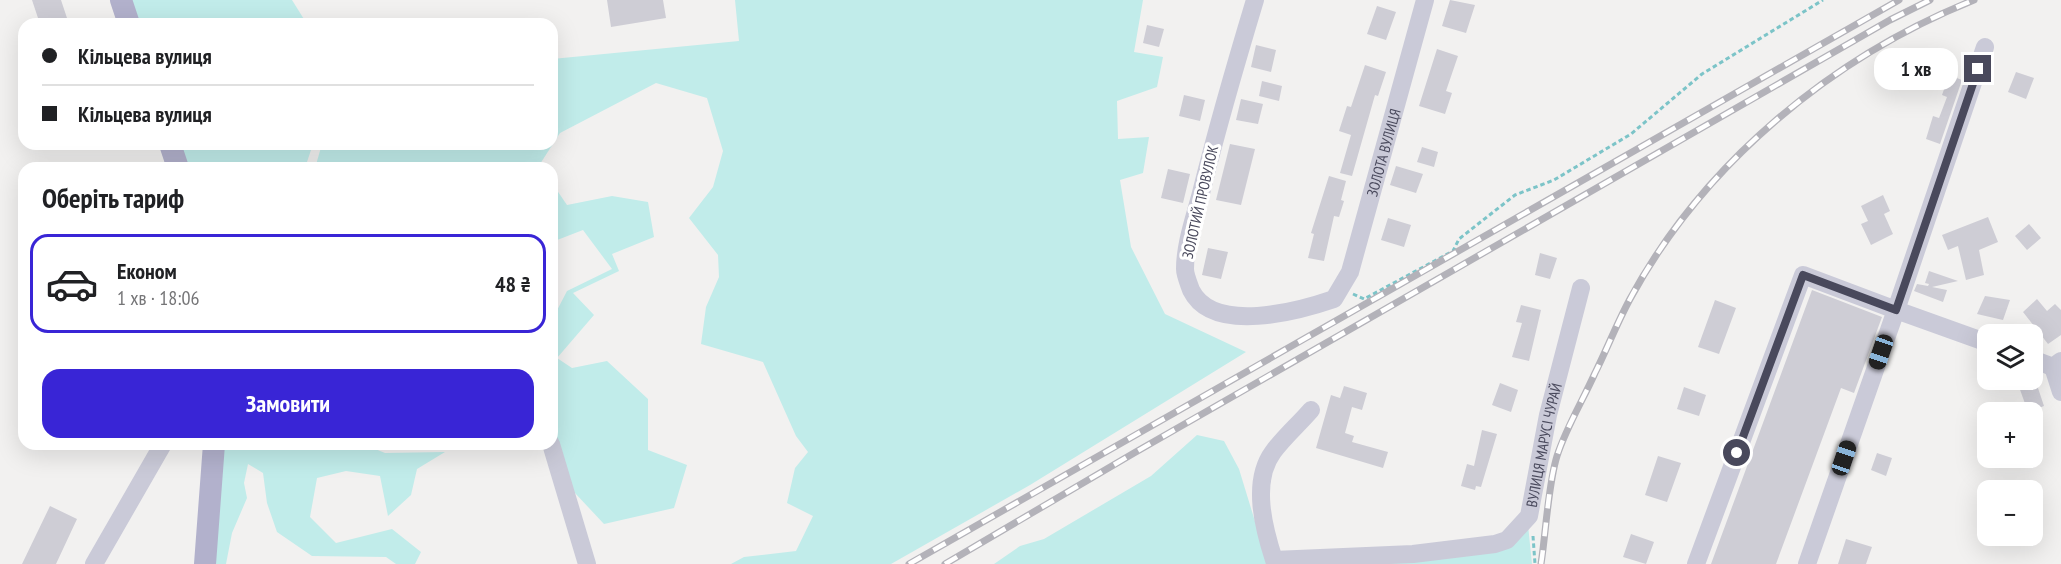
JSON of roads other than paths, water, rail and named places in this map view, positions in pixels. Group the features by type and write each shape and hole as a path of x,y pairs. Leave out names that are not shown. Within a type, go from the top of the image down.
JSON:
{"main road":[{"path":"121,0 127,18"},
{"path":"205,564 214,450"}],"street":[{"name":"ЗОЛОТИЙ ПРОВУЛОК","path":"1255,0 1217,129 1184,270 1192,292 1210,310 1232,316 1301,311 1338,294"},
{"name":"ЗОЛОТА ВУЛИЦЯ","path":"1338,294 1350,272 1425,0"},
{"path":"1807,564 1985,47"},
{"path":"1696,564 1803,275 1977,339"},
{"name":"ВУЛИЦЯ МАРУСІ ЧУРАЙ","path":"1311,410 1273,452 1264,477 1262,518 1274,560 1413,554 1495,544 1508,540 1529,516 1548,415 1581,288"},
{"path":"2057,364 2061,392"},
{"path":"94,564 160,450"},
{"path":"552,450 587,564"}],"railway":[{"path":"909,564 1899,0"},
{"path":"945,564 1134,453 1890,20 1930,0"},
{"path":"1541,564 1551,481 1565,435 1630,299 1660,250 1695,203 1733,160 1776,120 1822,84 1871,52 1921,24 1974,0"}]}
